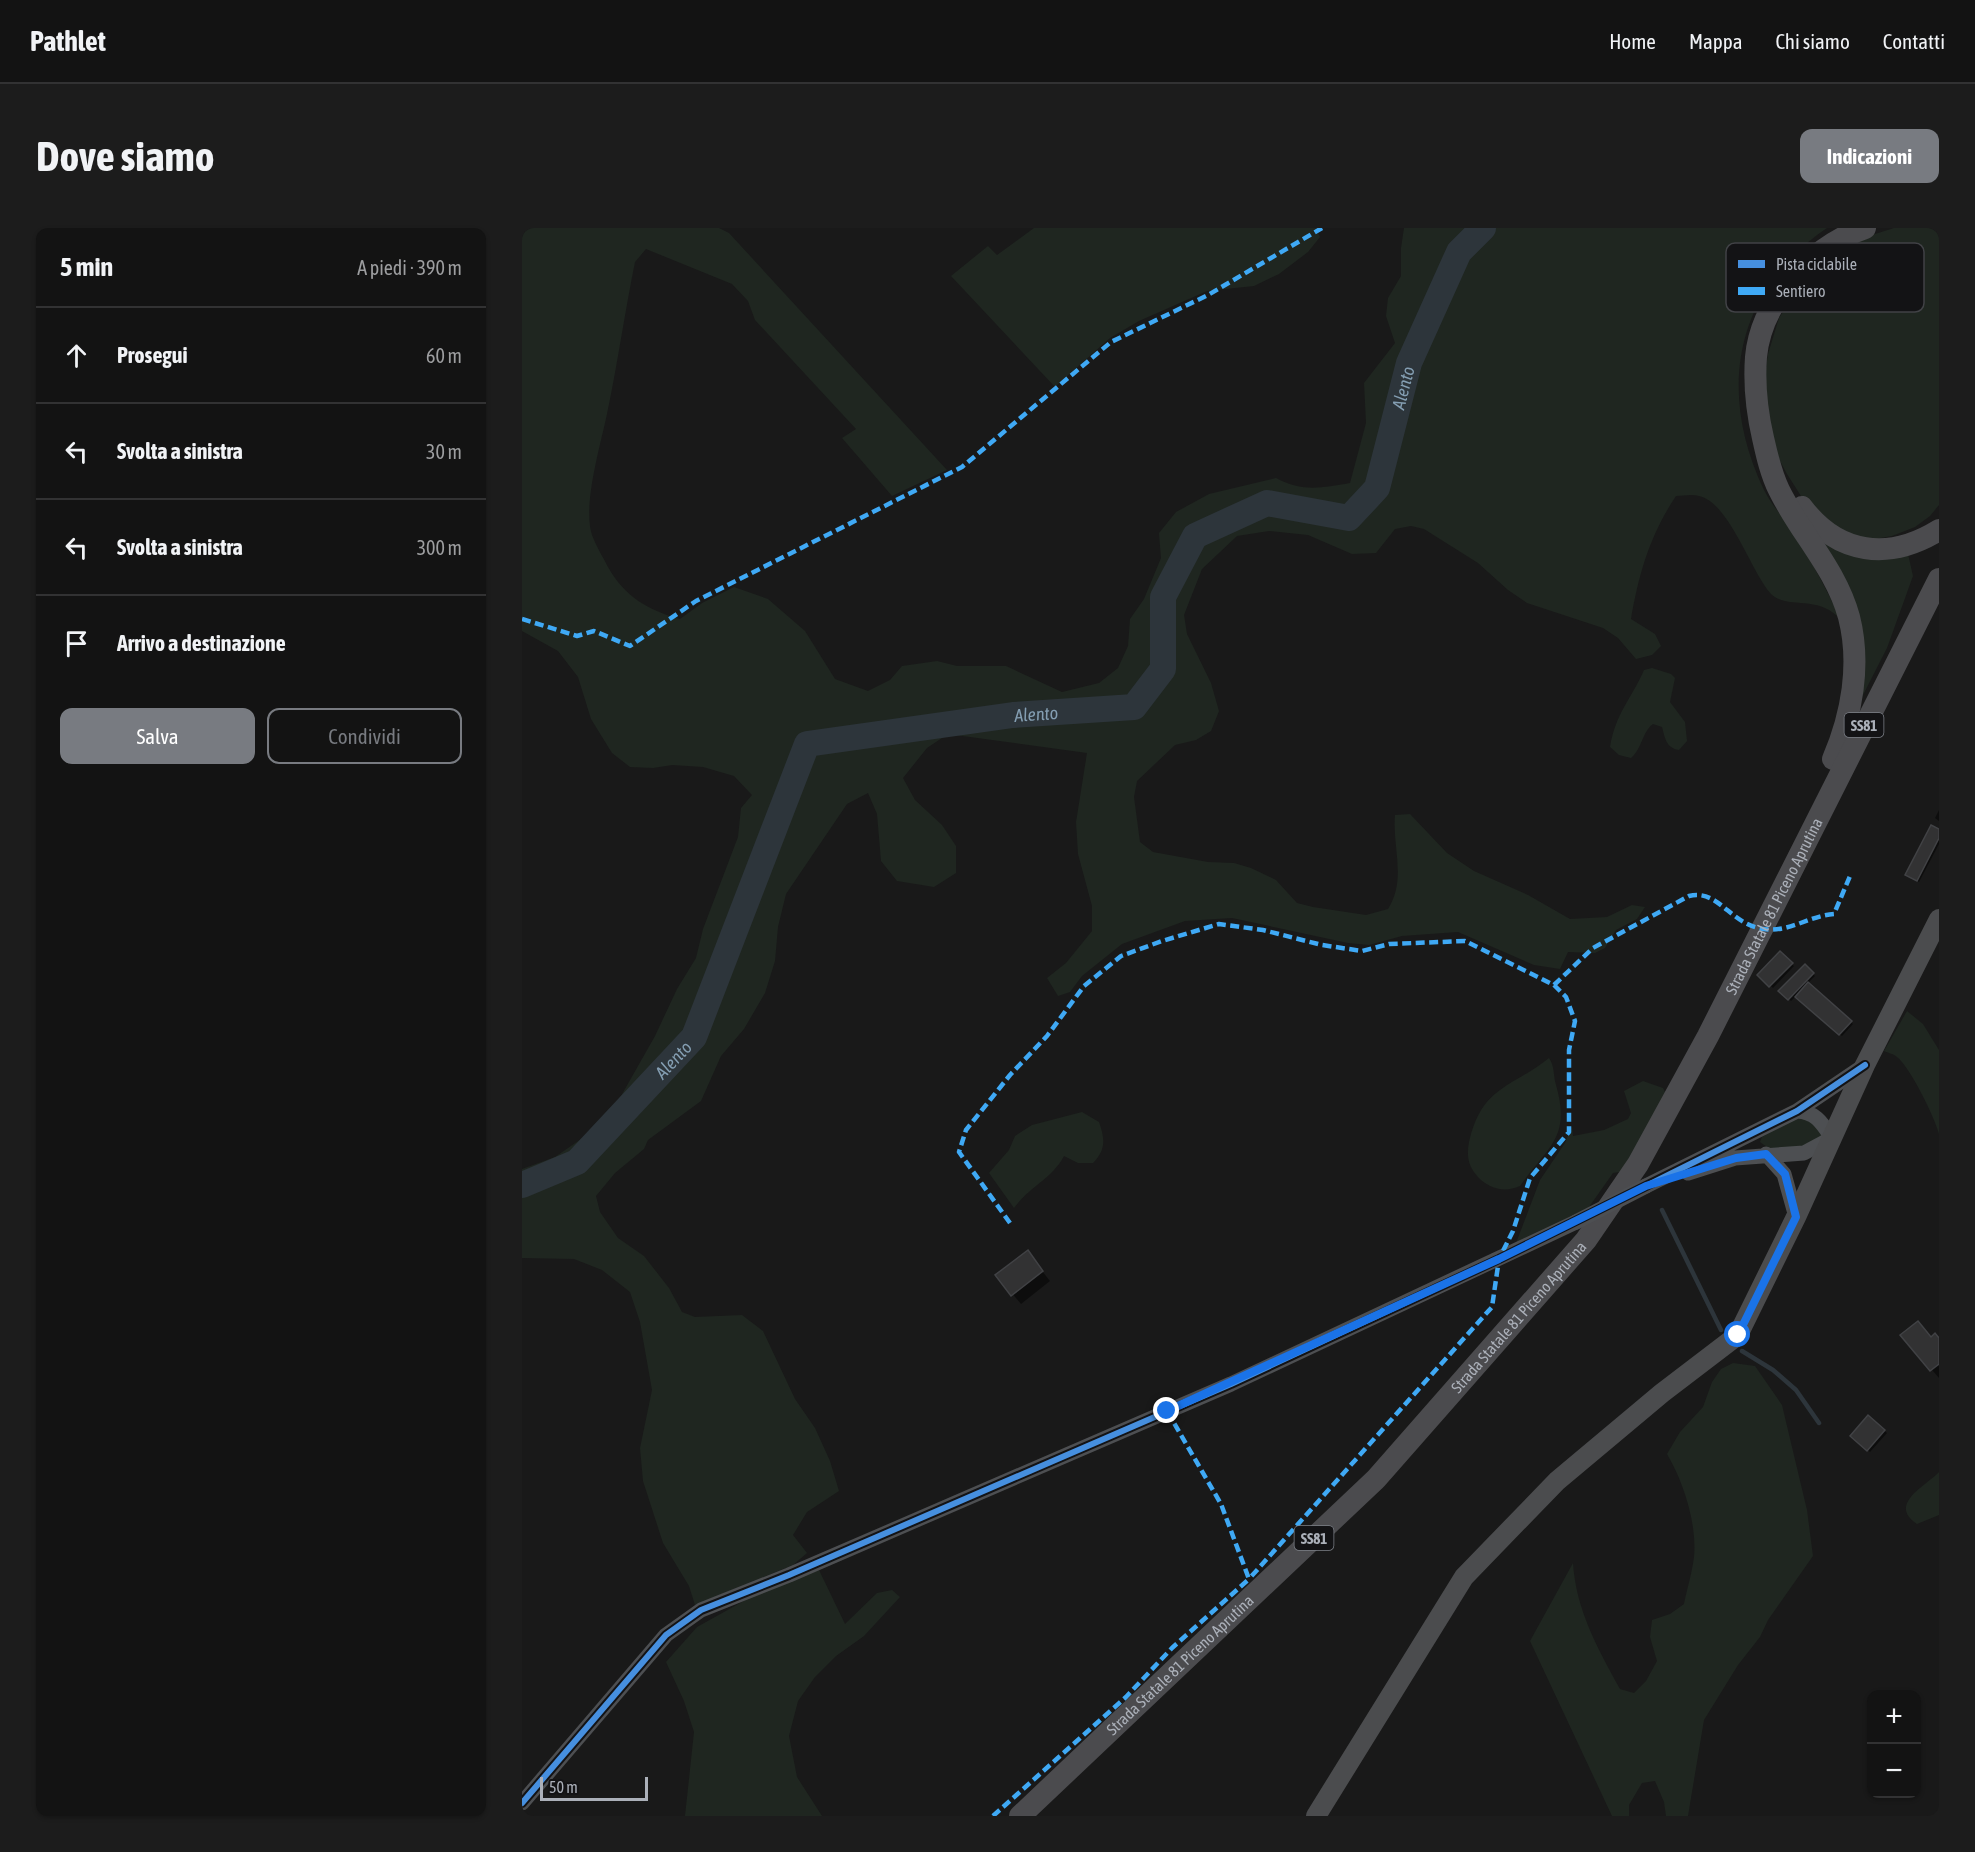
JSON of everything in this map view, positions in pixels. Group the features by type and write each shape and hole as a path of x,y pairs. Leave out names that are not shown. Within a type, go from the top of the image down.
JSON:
{"highway":[{"path":"1833,243 1841,237 1865,228"},
{"path":"1771,312 1763,329 1756,356 1756,394 1769,464 1779,490 1817,549 1840,593 1849,617 1852,640 1853,682 1841,740 1793,845 1790,871"},
{"path":"1761,426 1790,492 1805,512 1832,537 1852,546 1874,550 1897,548 1917,542 1939,531"},
{"name":"Strada Statale 81 Piceno Aprutina","path":"1020,1816 1376,1479 1586,1240 1638,1164 1708,1036 1939,579"}],"main road":[{"path":"1316,1816 1464,1577 1557,1481 1662,1392 1738,1335 1796,1217 1865,1065 1939,919"}],"street":[{"path":"522,1803 666,1635 701,1610 1231,1384 1576,1222 1797,1110 1865,1065"},
{"path":"1646,1186 1736,1158 1804,1153 1832,1138 1817,1117 1809,1111 1797,1110"},
{"path":"1766,1154 1785,1174 1796,1217"}],"shaded area":[{"path":"522,228 719,228 729,233 947,470 892,496 842,438 856,429 755,320 748,301 732,284 646,249 635,262 589,507 595,543 622,587 638,601 680,619 702,603 734,587 768,599 805,631 835,679 868,691 890,680 902,666 937,661 957,666 1006,666 1062,692 1099,683 1118,668 1128,646 1130,619 1144,599 1161,558 1159,533 1176,512 1209,494 1276,478 1303,487 1350,483 1366,423 1364,383 1395,343 1386,316 1388,298 1401,276 1404,228 1827,228 1808,243 1726,243 1726,312 1755,312 1743,346 1739,381 1741,417 1749,453 1764,490 1804,549 1841,620 1823,607 1778,599 1771,594 1720,511 1710,501 1690,495 1676,496 1659,525 1647,555 1631,619 1655,634 1661,646 1652,655 1636,659 1618,638 1603,628 1527,603 1508,590 1478,563 1424,529 1411,526 1395,529 1376,553 1352,554 1308,535 1269,531 1237,536 1202,569 1184,615 1187,634 1211,683 1219,711 1211,731 1196,740 1175,745 1137,781 1134,797 1140,842 1153,852 1208,862 1234,863 1251,868 1276,880 1297,903 1366,915 1388,909 1394,898 1398,875 1395,815 1410,814 1447,853 1474,871 1528,895 1570,919 1607,917 1632,905 1645,907 1637,919 1616,930 1605,948 1595,953 1568,952 1560,969 1534,965 1458,932 1402,936 1369,945 1348,943 1232,918 1185,921 1122,944 1082,976 1070,992 1058,996 1047,978 1066,963 1092,931 1092,906 1078,854 1076,822 1087,753 948,734 927,748 903,778 915,800 942,825 956,846 956,873 934,887 897,881 881,861 877,814 868,793 847,804 786,894 778,927 775,961 765,993 744,1029 721,1056 701,1101 648,1140 644,1149 615,1173 596,1196 600,1212 618,1238 644,1256 669,1288 682,1312 695,1317 742,1315 763,1331 795,1399 815,1428 830,1461 839,1491 807,1512 793,1535 807,1553 793,1565 695,1605 689,1586 663,1543 643,1481 640,1448 652,1390 640,1322 630,1292 602,1270 574,1259 522,1258 522,1169 555,1157 594,1130 621,1096 655,1036 677,989 696,958 703,929 738,837 741,808 752,795 734,776 703,767 672,765 653,768 630,767 612,753 591,719 578,677 558,651 522,631"},
{"path":"1034,228 1316,228 1320,237 1308,252 1279,274 1254,286 1207,291 1139,321 1110,338 1055,387 951,276 988,246 997,255"},
{"path":"1894,228 1939,228 1939,505 1930,516 1915,527 1892,536 1869,540 1839,532 1801,496 1773,448 1763,387 1768,354 1783,312 1924,312 1924,243 1850,242"},
{"path":"1824,542 1908,554 1913,576 1887,648 1861,699"},
{"path":"1652,668 1671,674 1675,678 1670,702 1685,722 1687,741 1679,750 1671,747 1662,727 1653,724 1646,731 1638,750 1631,758 1619,755 1610,747 1616,724 1644,670"},
{"path":"1907,1011 1923,1024 1939,1050 1939,1134 1927,1105 1908,1071 1896,1056 1884,1051"},
{"path":"1549,1058 1553,1068 1561,1117 1554,1140 1520,1186 1500,1189 1490,1186 1477,1176 1469,1163 1468,1148 1475,1124 1490,1099"},
{"path":"1643,1081 1663,1088 1668,1098 1626,1171 1613,1173 1582,1217 1513,1251 1540,1180 1565,1143 1572,1126 1573,1136 1604,1130 1628,1119 1631,1113 1624,1091"},
{"path":"1082,1112 1099,1122 1103,1144 1100,1154 1093,1163 1078,1163 1064,1156 1053,1171 1014,1208 989,1173 1009,1150 1015,1136 1032,1125"},
{"path":"1796,1117 1810,1118 1824,1135 1801,1147 1784,1150 1767,1147 1760,1142 1762,1137"},
{"path":"1733,1363 1755,1366 1782,1405 1807,1510 1813,1556 1768,1620 1760,1637 1738,1665 1704,1720 1688,1816 1666,1816 1664,1802 1655,1781 1642,1783 1629,1805 1629,1816 1612,1816 1530,1641 1573,1563 1583,1613 1596,1644 1620,1689 1634,1693 1646,1681 1657,1661 1650,1637 1652,1620 1670,1614 1684,1604 1694,1557 1693,1531 1688,1504 1667,1454 1680,1432 1703,1407 1712,1382 1721,1369"},
{"path":"1939,1472 1939,1515 1917,1524 1909,1517 1906,1509 1907,1502 1918,1489"},
{"path":"819,1570 845,1624 877,1593 892,1590 900,1597 864,1636 836,1656 815,1677 798,1701 789,1736 797,1777 822,1816 685,1816 694,1732 684,1701 666,1662 697,1627 760,1592"}],"building":[{"path":"1931,825 1939,829 1939,838 1917,881 1905,875"},
{"path":"1780,951 1793,963 1769,987 1757,975"},
{"path":"1805,964 1814,973 1788,1000 1778,991"},
{"path":"1808,982 1852,1021 1839,1035 1795,997"},
{"path":"1028,1250 1043,1271 1011,1296 995,1275"},
{"path":"1918,1321 1931,1337 1935,1333 1939,1338 1939,1364 1930,1371 1900,1335"},
{"path":"1868,1415 1885,1430 1867,1451 1850,1436"}],"waterway":[{"name":"Alento","path":"522,1185 577,1162 694,1037 807,744 1013,715 1134,707 1163,669 1163,597 1195,536 1267,503 1349,518 1377,488 1409,363 1459,252 1483,228"},
{"path":"1662,1210 1721,1330"},
{"path":"1742,1351 1773,1370 1796,1390 1819,1423"}],"marked path":[{"path":"522,619 577,636 594,631 630,646 696,601 962,467 1111,342 1208,295 1322,228"},
{"path":"1554,985 1593,948 1689,896 1708,897 1739,919 1758,928 1778,929 1834,914 1850,876 1853,875"},
{"path":"1010,1223 959,1152 966,1130 1010,1075 1047,1036 1084,986 1121,956 1219,924 1263,930 1322,945 1362,951 1389,944 1465,941 1554,985 1566,997 1575,1021 1569,1050 1569,1132 1530,1178 1513,1231 1499,1259 1492,1307 1249,1579"},
{"path":"993,1816 1126,1697 1172,1648 1249,1579 1221,1504 1167,1411"}],"cycle path":[{"path":"522,1803 666,1635 701,1610 789,1575 1231,1384 1499,1259 1797,1111 1865,1065"}],"route":[{"path":"1167,1411 1231,1384 1499,1259 1646,1186 1736,1158 1766,1154 1785,1174 1796,1217 1738,1335"}]}
